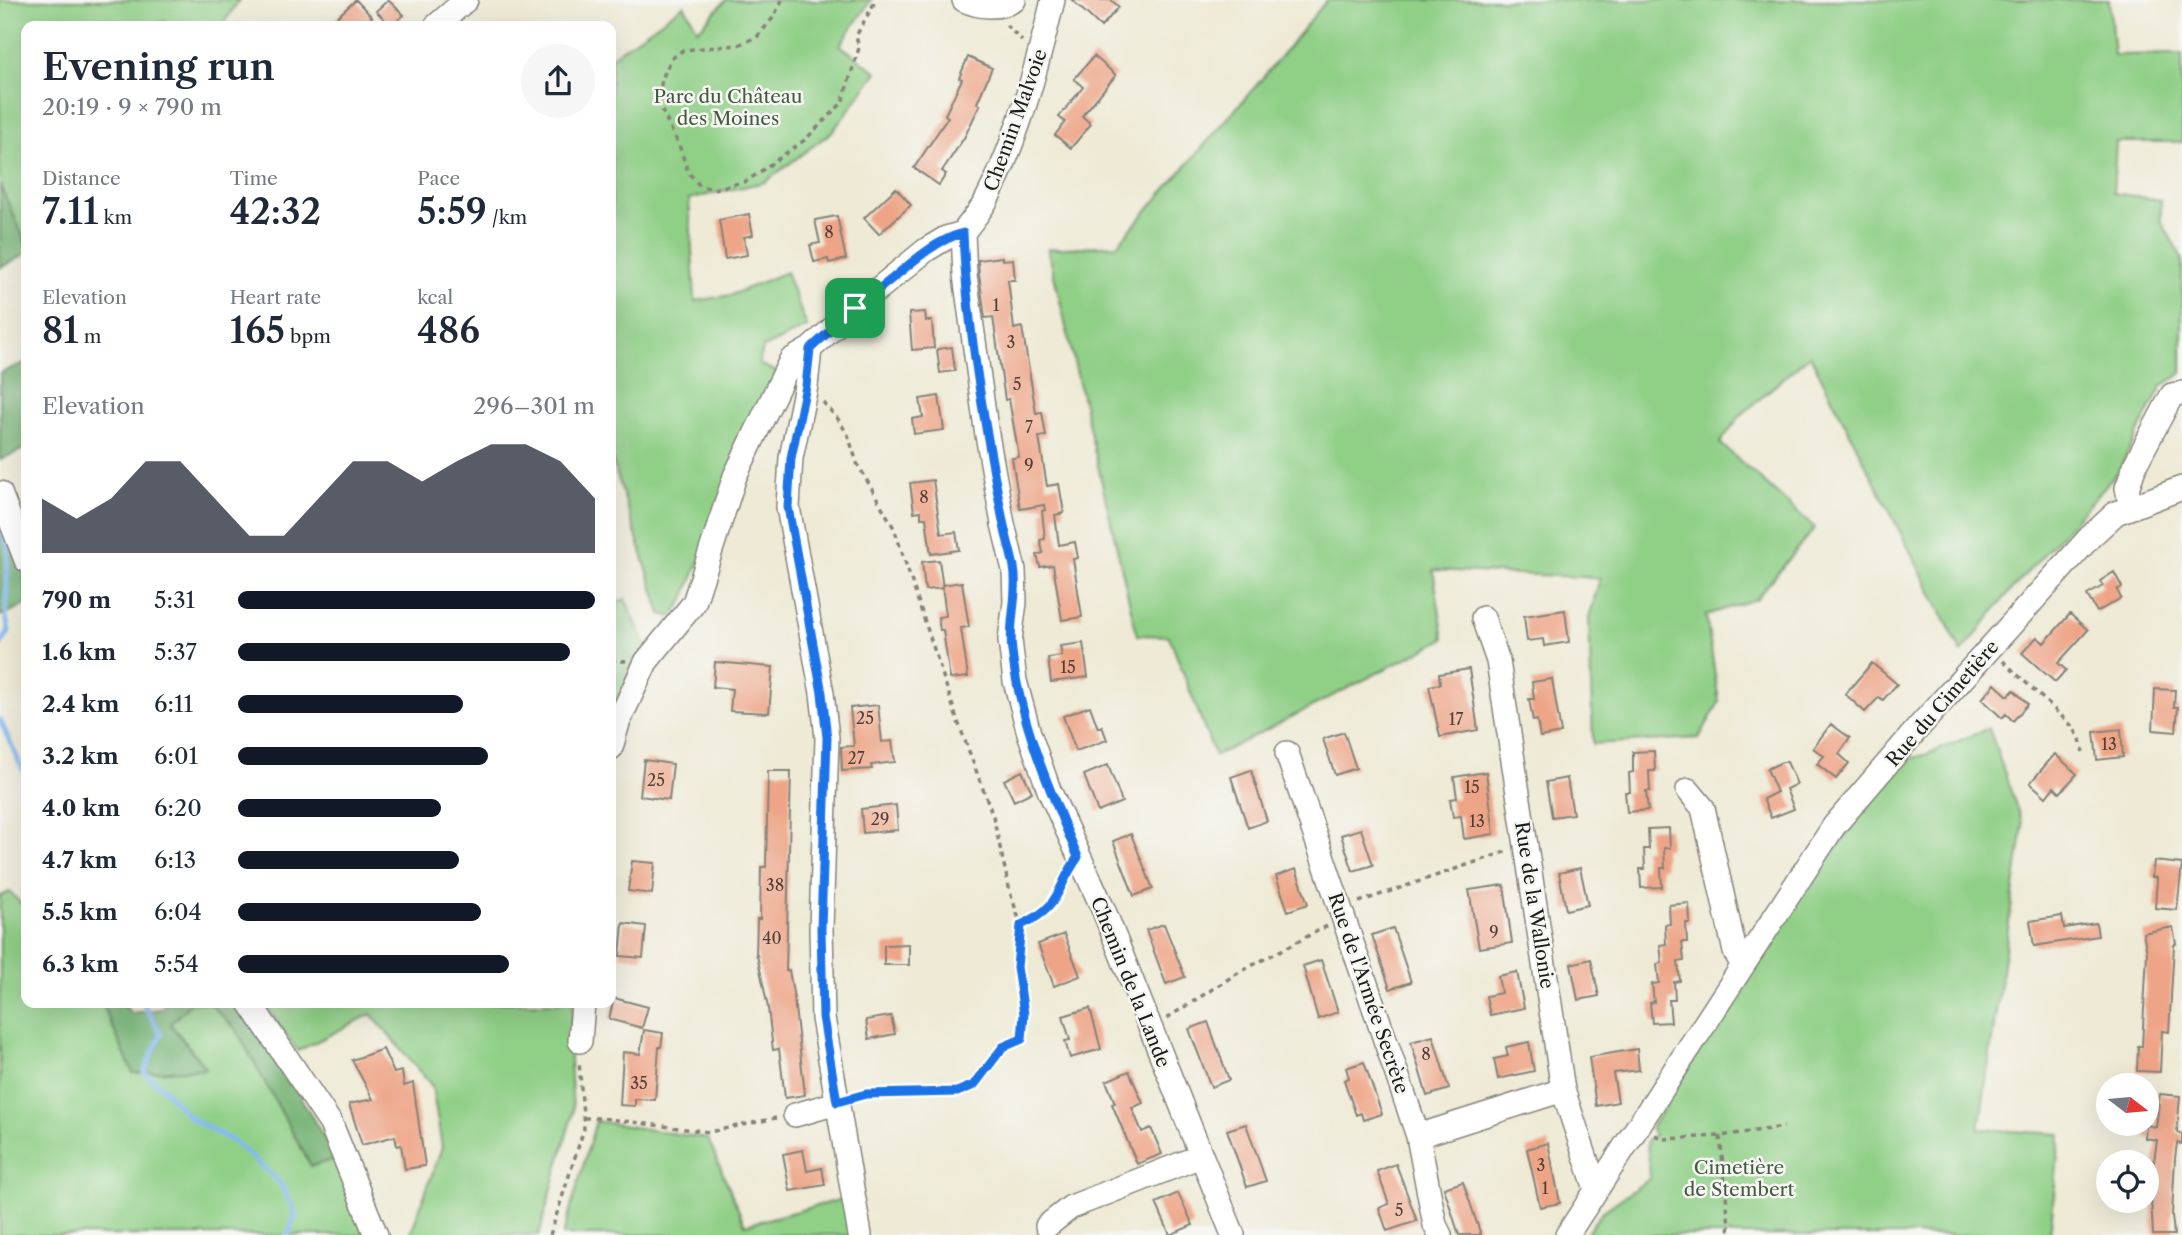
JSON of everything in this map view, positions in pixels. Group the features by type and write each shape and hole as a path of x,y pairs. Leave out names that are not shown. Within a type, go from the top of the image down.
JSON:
{"street":[{"path":"442,21 466,0"},
{"path":"971,3 1008,4 1014,0"},
{"name":"Chemin Malvoie","path":"963,233 987,199 1014,136 1053,0"},
{"path":"616,730 646,662 694,603 735,476 791,360 810,349 926,250 946,238 963,233"},
{"name":"Chemin de la Lande","path":"963,233 965,275 986,429 1014,570 1015,602 1010,640 1015,681 1029,733 1049,790 1104,911 1233,1235"},
{"path":"810,349 806,386 791,458 788,507 822,693 827,738 821,929 823,1005 860,1235"},
{"path":"2131,507 2127,488 2136,463 2172,395 2182,393"},
{"name":"Rue du Cimetière","path":"1567,1235 1742,963 1834,826 2090,537 2116,513 2182,488"},
{"path":"0,493 21,548"},
{"name":"Rue de la Wallonie","path":"1483,618 1498,661 1563,1090 1596,1189"},
{"name":"Rue de l'Armée Secrète","path":"1287,754 1418,1136 1435,1225 1440,1235"},
{"path":"1688,790 1703,808 1735,952 1742,963"},
{"path":"253,1008 331,1124 376,1235"},
{"path":"580,1041 583,1008"},
{"path":"1418,1136 1563,1090"},
{"path":"794,1115 837,1102"},
{"path":"1047,1226 1070,1208 1201,1156"}],"path":[{"path":"782,0 773,18 757,37 737,45 706,50 683,50 671,59 662,79 658,103 679,145 688,172 700,186 714,190 747,181 806,139 842,103 859,48 856,36 876,0"},
{"path":"971,3 995,16 1019,36 1037,63"},
{"path":"806,386 838,419 848,435 857,463 894,528 957,719 993,816 1010,892 1021,925 1017,967 1024,1014 1022,1039 1003,1047 974,1085 957,1092 866,1094 837,1102"},
{"path":"1989,649 2073,727 2083,752"},
{"path":"1151,1029 1238,973 1342,913 1526,845"},
{"path":"1021,925 1040,916 1051,906 1078,857"},
{"path":"550,1235 584,1129 579,1075 580,1041"},
{"path":"584,1118 709,1132 794,1115"},
{"path":"1638,1126 1663,1139 1720,1136 1784,1127"},
{"path":"1720,1136 1730,1235"}],"green space":[{"path":"0,0 239,0 225,21 21,21 21,232 0,185"},
{"name":"Parc du Château des Moines","path":"726,0 871,0 840,45 877,72 833,131 765,182 689,199 695,301 731,295 786,272 807,327 763,348 759,364 779,373 682,603 671,617 661,614 616,472 616,53 684,5 698,30"},
{"path":"1327,0 2109,0 2114,55 2182,54 2182,142 2116,142 2113,193 2161,200 2161,221 2182,258 2182,373 2162,386 2118,472 2005,597 1962,653 1810,355 1740,416 1720,443 1815,528 1756,599 1706,615 1719,702 1699,738 1593,744 1589,618 1600,578 1433,570 1444,639 1215,756 1169,636 1137,635 1048,249 1117,245"},
{"path":"0,185 21,232 21,257 0,268"},
{"path":"21,364 21,450 0,460 0,373"},
{"path":"0,514 20,557 21,607 0,616"},
{"path":"625,599 648,650 616,714 616,602"},
{"name":"Cimetière de Stembert","path":"1989,728 2023,826 1979,1129 2060,1134 2050,1235 1585,1235 1601,1213 1650,1178 1647,1140 1654,1135 1651,1128 1777,925 1902,761 1928,754"},
{"path":"10,892 21,904 21,1008 104,1008 133,1073 206,1068 170,1023 186,1008 214,1008 236,1029 311,1166 337,1159 364,1235 0,1235 0,896"},
{"path":"104,1008 126,1008 131,1013 162,1008 186,1008 170,1024 206,1069 133,1073"},
{"path":"214,1008 247,1008 337,1159 311,1166 236,1029"},
{"path":"268,1008 572,1008 569,1043 573,1112 539,1235 410,1235 442,1147 432,1086 371,1014 298,1051"},
{"path":"596,1121 708,1139 745,1225 846,1198 853,1235 563,1235"}],"building":[{"path":"356,0 372,17 368,21 333,21"},
{"path":"388,0 404,15 397,21 386,21 376,11"},
{"path":"1072,0 1111,0 1119,7 1101,27"},
{"path":"1094,56 1116,75 1082,116 1091,124 1071,148 1055,135 1065,122 1059,117 1083,87 1074,79"},
{"path":"968,57 992,68 977,103 980,105 964,138 942,171 946,174 939,185 914,168 948,117 945,115 962,79 959,78"},
{"path":"896,188 911,205 879,234 864,218"},
{"path":"749,214 753,235 744,237 747,255 725,259 719,220"},
{"path":"837,216 846,259 829,263 828,259 814,262 810,245 820,243 815,220"},
{"path":"1002,257 1002,260 1013,259 1015,280 1008,280 1014,329 1022,327 1036,413 1042,412 1046,436 1039,437 1047,486 1059,484 1064,513 1055,515 1059,545 1075,542 1078,558 1073,559 1082,617 1062,620 1053,565 1040,567 1037,555 1043,553 1040,540 1045,539 1042,511 1045,510 1044,505 1020,509 1012,458 1019,457 1009,399 1005,400 993,317 985,318 978,260"},
{"path":"925,312 926,321 932,321 934,348 912,350 909,313"},
{"path":"952,347 955,371 940,373 937,349"},
{"path":"939,396 944,430 914,434 912,419 923,417 920,399"},
{"path":"933,480 941,534 956,532 959,550 931,554 926,518 921,518 921,511 914,512 910,483"},
{"path":"939,560 943,588 925,590 922,562"},
{"path":"2114,572 2122,587 2117,590 2121,598 2097,612 2087,595 2103,586 2100,581"},
{"path":"962,582 969,627 961,628 968,677 950,679 943,630 940,630 938,617 946,616 942,585"},
{"path":"1565,610 1569,642 1544,646 1543,639 1527,641 1524,616"},
{"path":"2070,614 2088,630 2058,663 2066,670 2055,682 2022,653 2037,637 2044,643"},
{"path":"1083,643 1088,677 1051,682 1048,658 1062,656 1060,646"},
{"path":"715,662 773,667 769,713 730,711 732,689 713,687"},
{"path":"1872,663 1897,684 1883,700 1879,697 1865,712 1845,694"},
{"path":"1469,669 1478,730 1440,737 1429,686 1440,684 1439,674"},
{"path":"1552,679 1561,733 1540,737 1537,720 1533,721 1529,699 1534,699 1532,682"},
{"path":"1995,684 2008,696 2014,690 2028,704 2013,721 2006,714 2002,718 1982,699"},
{"path":"2155,689 2175,690 2174,707 2178,707 2176,732 2153,730"},
{"path":"878,705 882,742 892,741 895,762 871,765 872,769 842,771 841,747 854,746 850,708"},
{"path":"1090,706 1098,728 1102,726 1107,740 1076,751 1063,716"},
{"path":"1831,724 1850,738 1839,754 1849,763 1836,779 1817,764 1824,756 1813,748"},
{"path":"2121,729 2123,757 2097,760 2094,732"},
{"path":"1344,732 1356,768 1335,775 1323,739"},
{"path":"1654,751 1655,771 1649,771 1650,791 1646,791 1648,810 1627,812 1625,792 1630,792 1629,773 1633,772 1633,752"},
{"path":"2055,754 2077,774 2060,793 2054,787 2046,797 2030,783"},
{"path":"644,760 673,764 669,800 640,796"},
{"path":"1787,762 1797,784 1786,789 1794,809 1771,818 1763,799 1777,792 1767,769"},
{"path":"1108,765 1122,802 1098,812 1084,775"},
{"path":"1251,770 1267,821 1248,828 1231,777"},
{"path":"768,771 791,771 786,971 789,970 794,999 805,1095 785,1098 779,1049 773,1050 768,1008 756,955 761,867 766,867"},
{"path":"1022,771 1032,792 1014,801 1004,780"},
{"path":"1486,772 1494,834 1464,839 1461,816 1453,817 1450,799 1457,798 1454,777"},
{"path":"1567,778 1573,814 1552,817 1546,782"},
{"path":"896,805 898,830 863,833 861,809"},
{"path":"1669,828 1670,848 1664,848 1662,887 1641,888 1640,869 1645,869 1644,849 1649,849 1648,829"},
{"path":"1361,829 1373,865 1353,871 1341,835"},
{"path":"1131,834 1153,889 1134,896 1113,841"},
{"path":"632,861 655,863 652,894 628,891"},
{"path":"2154,861 2182,864 2177,910 2155,908 2157,878 2152,877"},
{"path":"1580,868 1588,905 1566,910 1559,873"},
{"path":"1296,869 1308,904 1288,911 1276,876"},
{"path":"1504,885 1512,943 1479,948 1469,890"},
{"path":"1689,903 1687,942 1682,942 1684,961 1678,962 1680,981 1674,982 1675,1000 1669,1000 1671,1022 1652,1023 1652,984 1659,983 1657,964 1662,963 1660,945 1666,944 1665,925 1670,924 1669,905"},
{"path":"2062,916 2064,928 2096,923 2098,936 2034,946 2030,921"},
{"path":"623,923 646,926 643,958 620,956"},
{"path":"1164,924 1185,977 1166,984 1146,930"},
{"path":"2173,927 2176,944 2169,1032 2162,1031 2160,1072 2137,1071 2138,1046 2142,1046 2147,953 2143,933"},
{"path":"1393,928 1411,982 1390,989 1372,935"},
{"path":"1064,934 1080,976 1054,986 1038,944"},
{"path":"909,944 909,965 884,965 884,945"},
{"path":"1591,959 1599,996 1578,1000 1571,964"},
{"path":"1321,960 1338,1012 1318,1019 1303,966"},
{"path":"1517,972 1524,1008 1490,1015 1486,996 1501,993 1498,976"},
{"path":"616,999 648,1007 642,1028 609,1019 612,1008 616,1008"},
{"path":"1090,1008 1101,1049 1070,1058 1065,1041 1070,1040 1063,1016"},
{"path":"891,1016 895,1034 869,1039 866,1020"},
{"path":"1208,1022 1229,1080 1211,1087 1189,1029"},
{"path":"644,1030 663,1033 659,1047 655,1100 635,1099 635,1106 620,1105 623,1052 640,1054"},
{"path":"1433,1036 1449,1089 1427,1096 1411,1042"},
{"path":"1529,1042 1534,1071 1498,1079 1494,1059 1508,1056 1506,1047"},
{"path":"383,1049 394,1073 402,1071 404,1086 413,1083 425,1166 405,1169 401,1145 397,1146 395,1136 362,1145 349,1104 373,1099 352,1060"},
{"path":"1637,1049 1639,1070 1613,1073 1618,1102 1596,1106 1589,1057"},
{"path":"1364,1062 1382,1114 1363,1120 1361,1113 1356,1115 1344,1080 1349,1078 1346,1068"},
{"path":"1129,1071 1143,1103 1132,1108 1142,1132 1151,1128 1162,1154 1137,1164 1112,1104 1115,1103 1106,1081"},
{"path":"2160,1094 2180,1096 2177,1132 2182,1134 2182,1144 2177,1143 2175,1158 2172,1215 2174,1235 2153,1235 2152,1213 2159,1213 2159,1150 2156,1150 2157,1140 2145,1138 2160,1136"},
{"path":"1246,1124 1266,1181 1247,1187 1227,1130"},
{"path":"1548,1143 1560,1203 1540,1207 1527,1149"},
{"path":"803,1150 807,1171 822,1168 825,1185 790,1191 783,1154"},
{"path":"1396,1164 1417,1221 1387,1231 1379,1208 1389,1204 1377,1171"},
{"path":"1463,1182 1481,1235 1459,1235 1444,1188"},
{"path":"1178,1193 1193,1225 1170,1235 1156,1203"}],"waterway":[{"path":"0,528 8,547 6,617 9,632 0,645"},
{"path":"0,720 21,766"},
{"path":"146,1008 161,1034 144,1072 165,1090 190,1118 236,1143 280,1183 296,1214 288,1235"}],"route":[{"path":"963,233 965,275 986,429 1014,570 1015,602 1010,640 1015,681 1029,733 1049,790 1078,857 1051,906 1040,916 1021,925 1017,967 1024,1014 1022,1039 1003,1047 974,1085 957,1092 866,1094 837,1102 823,1017 821,929 827,738 822,693 788,507 791,458 806,386 810,349 855,308 926,250 946,238 963,233"}]}
